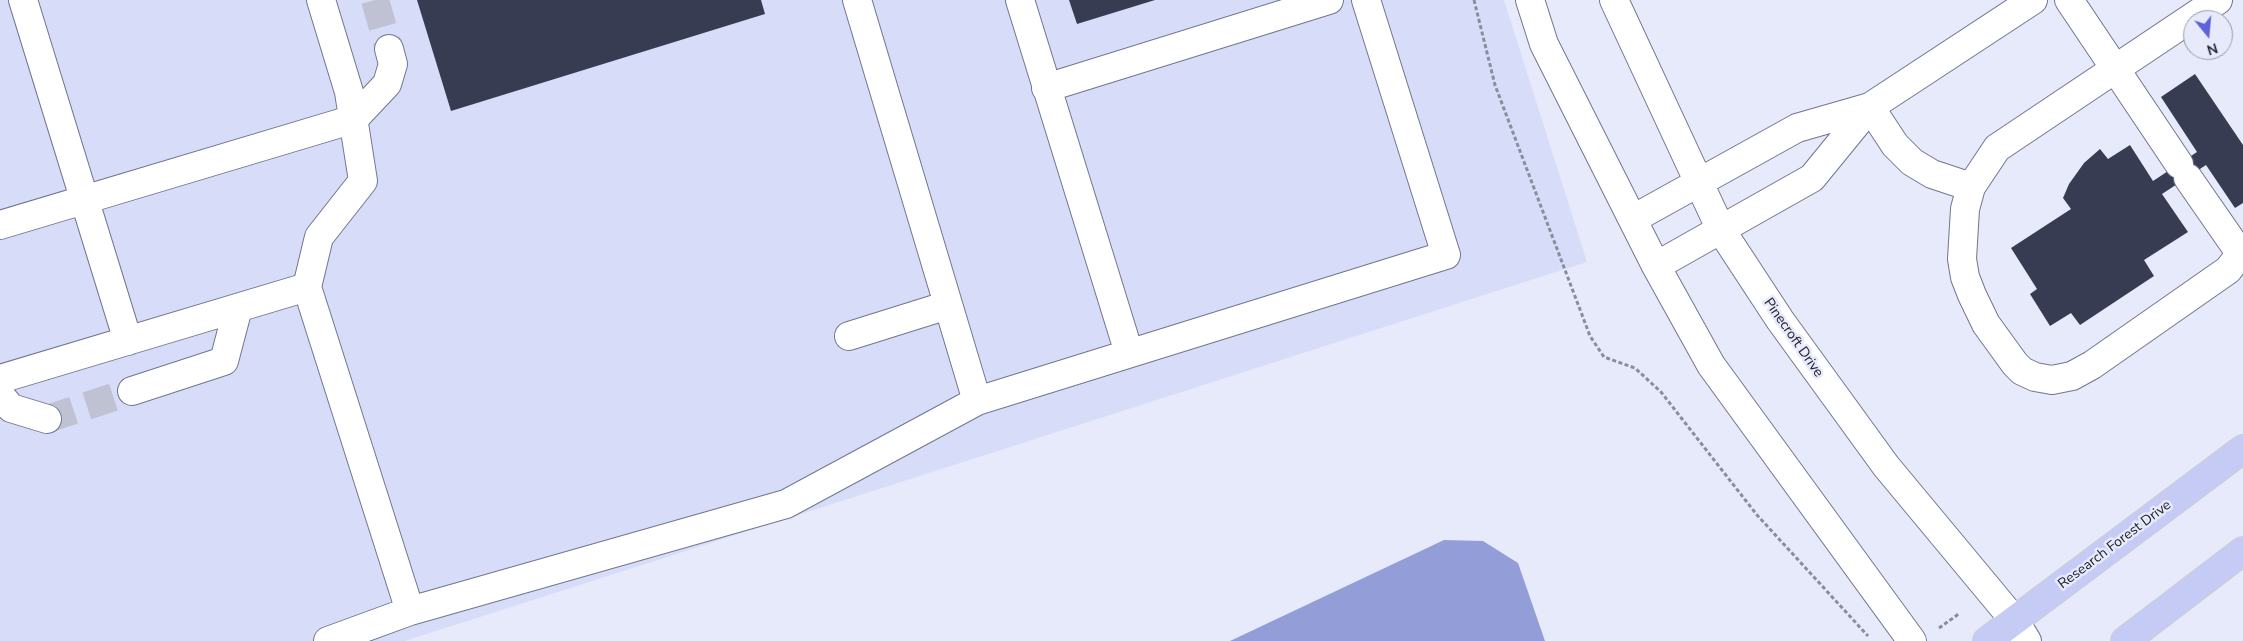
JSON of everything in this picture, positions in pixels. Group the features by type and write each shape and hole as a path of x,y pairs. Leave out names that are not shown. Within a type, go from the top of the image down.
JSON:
{"main road":[{"name":"Research Forest Drive","path":"1987,641 2021,630 2243,449"},
{"path":"2125,641 2243,551"}],"street":[{"path":"23,0 128,341"},
{"path":"321,0 349,92 363,181 319,238 306,287 410,611"},
{"path":"858,0 976,401"},
{"path":"1020,0 1129,354"},
{"path":"1046,88 1329,0"},
{"path":"328,641 410,611 786,504 976,401 1446,255 1366,0"},
{"path":"1530,0 1544,44 1656,266 1711,365 1912,641"},
{"name":"Pinecroft Drive","path":"1614,0 1721,230 1780,320 1886,466 2021,630"},
{"path":"1633,219 1797,128 1870,107 2033,0"},
{"path":"2069,0 2115,68 2183,171 2241,252 2228,270 2092,365 2072,376 2052,380 2035,377 2022,371 2014,364 1986,324 1965,277 1962,259 1963,235 1965,209 1971,187 1997,148 2115,68 2218,0"},
{"path":"0,224 354,119 387,84 393,64 390,49"},
{"path":"1656,266 1812,178 1870,107"},
{"path":"1870,107 1895,145 1912,162 1932,174 1971,187"},
{"path":"0,379 306,287"},
{"path":"849,336 948,305"},
{"path":"132,391 224,362 238,308"},
{"path":"0,396 11,408 47,419"}],"path":[{"path":"1474,0 1495,85 1590,336 1604,357 1635,368 1661,392 1757,515 1871,639"},
{"path":"1939,628 1960,613"}],"shaded area":[{"path":"0,0 1504,0 1587,262 405,641 0,641"}],"water":[{"path":"1444,540 1483,541 1518,563 1545,641 1230,641"}],"building":[{"path":"417,0 761,0 765,14 451,111"},
{"path":"1069,0 1155,0 1077,24"},
{"path":"2195,74 2243,145 2243,203 2235,208 2206,165 2162,194 2188,232 2144,260 2154,276 2080,325 2071,313 2050,326 2030,294 2037,289 2011,248 2071,209 2063,198 2069,184 2084,163 2100,149 2108,159 2130,145 2153,181 2197,152 2161,97"}],"tunnel":[{"path":"375,0 389,49"},
{"path":"47,419 132,391"}]}
